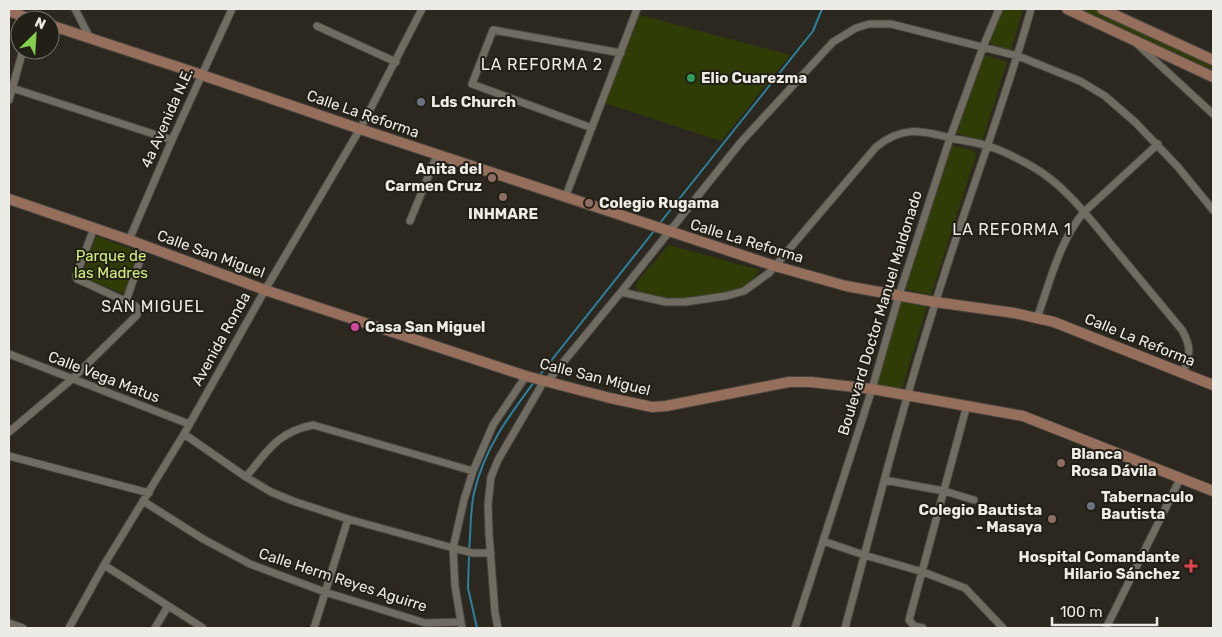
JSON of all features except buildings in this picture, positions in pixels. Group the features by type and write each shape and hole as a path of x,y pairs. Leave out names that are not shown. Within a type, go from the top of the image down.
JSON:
{"street":[{"path":"75,9 90,38"},
{"name":"4a Avenida N.E.","path":"129,240 232,9"},
{"name":"Avenida Ronda","path":"69,628 104,565 184,434 265,290 360,129 422,9"},
{"path":"565,198 637,9"},
{"name":"Boulevard Doctor Manuel Maldonado","path":"795,628 950,138 999,9"},
{"path":"845,628 907,395 935,302 1018,56 1031,9"},
{"path":"1067,9 1213,77"},
{"path":"1102,9 1213,60"},
{"path":"498,628 489,553 488,504 492,471 528,406 544,381 621,292 740,142 828,48 848,32 869,24 891,24 1018,56 1066,75 1105,96 1135,122 1158,144 1213,210"},
{"path":"317,26 396,62"},
{"name":"Calle La Reforma","path":"60,28 202,74 667,232 775,266 846,286 935,302 1014,313 1054,322 1213,385"},
{"path":"592,128 472,84 493,30 621,52"},
{"path":"1132,38 1213,114"},
{"path":"9,100 10,87 19,60"},
{"path":"10,87 172,140"},
{"path":"621,292 666,302 685,302 726,296 744,291 762,279 775,266 876,148 885,140 899,134 919,131 931,132 987,146 1015,157 1035,168 1057,185 1084,212 1182,330 1189,344 1190,352 1182,373"},
{"path":"1037,318 1067,237 1074,224 1084,212 1158,144"},
{"path":"410,221 437,155"},
{"name":"Calle San Miguel","path":"9,199 129,240 265,290 544,381 652,407 666,406 789,382 811,382 872,388 1023,416 1213,492"},
{"path":"9,432 72,379 137,315 138,309 134,305 77,279 76,276 94,228"},
{"path":"126,301 144,246"},
{"name":"Calle Vega Matus","path":"9,354 189,424"},
{"path":"461,625 455,586 455,549 473,471 493,425 528,376"},
{"path":"923,628 914,626 909,620 967,405"},
{"path":"246,477 270,447 282,436 296,428 313,425 473,471"},
{"path":"184,434 246,477 271,492 293,501 348,519 473,554 489,553"},
{"path":"9,456 149,493"},
{"path":"1106,628 1180,479"},
{"path":"884,480 944,491 974,500"},
{"name":"Calle Herm Reyes Aguirre","path":"144,501 203,539 250,564 325,592 425,623 461,625"},
{"path":"314,628 348,519"},
{"path":"823,541 923,572 966,588 1003,628"},
{"path":"104,565 203,628"},
{"path":"155,628 168,606"},
{"path":"9,623 23,628"}],"green space":[{"path":"1001,9 1023,9 1011,50 989,43"},
{"path":"1079,9 1095,9 1213,63 1213,70"},
{"name":"Elio Cuarezma","path":"636,14 790,55 721,141 602,102"},
{"path":"984,55 1007,62 982,141 956,133"},
{"path":"951,145 977,152 931,295 905,289"},
{"name":"Parque de las Madres","path":"96,236 139,252 124,294 82,277"},
{"path":"669,245 760,270 745,288 720,295 685,299 640,294 635,286"},
{"path":"901,300 927,306 901,392 878,385"}],"waterway":[{"path":"660,223 813,31 822,9"},
{"path":"539,376 654,231"},
{"path":"469,550 471,514 478,477 498,434 534,382"},
{"path":"469,555 468,588 477,628"}],"place":[{"name":"Elio Cuarezma","path":"691,78"},
{"name":"Lds Church","path":"421,102"},
{"name":"Anita del Carmen Cruz","path":"492,178"},
{"name":"INHMARE","path":"503,197"},
{"name":"Colegio Rugama","path":"589,203"},
{"name":"Casa San Miguel","path":"355,327"},
{"name":"Blanca Rosa Dávila","path":"1061,463"},
{"name":"Tabernaculo Bautista","path":"1091,506"},
{"name":"Colegio Bautista - Masaya","path":"1052,519"},
{"name":"Hospital Comandante Hilario Sánchez","path":"1191,566"}],"district":[{"name":"LA REFORMA 2","path":"542,64"},
{"name":"LA REFORMA 1","path":"1012,229"},
{"name":"SAN MIGUEL","path":"153,306"}]}
